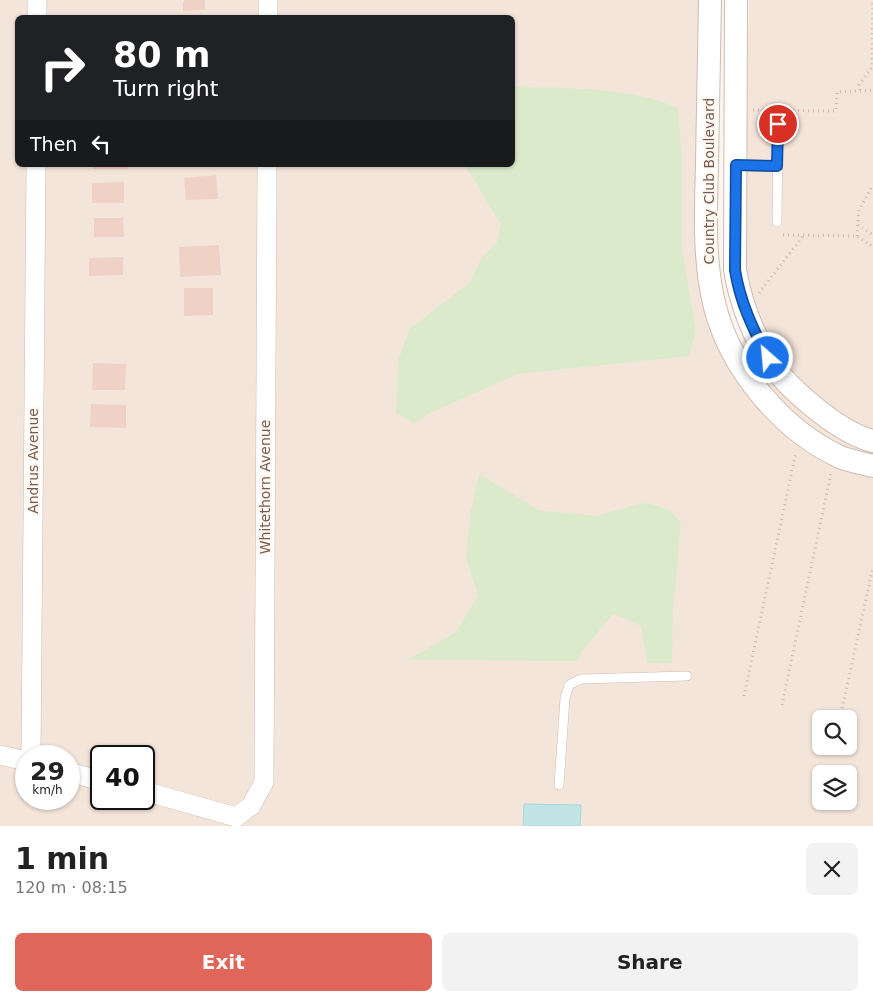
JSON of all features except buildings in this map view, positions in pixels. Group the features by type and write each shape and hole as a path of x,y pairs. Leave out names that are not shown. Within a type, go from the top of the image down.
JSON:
{"street":[{"path":"37,0 37,15"},
{"path":"268,0 268,15"},
{"name":"Country Club Boulevard","path":"710,0 706,223 709,278 715,308 739,362 771,405 819,445 841,457 873,466"},
{"name":"Country Club Boulevard","path":"736,0 735,270 750,325 768,358 809,404 848,431 873,441"},
{"name":"Andrus Avenue","path":"31,745 36,167"},
{"name":"Whitethorn Avenue","path":"155,795 236,817 251,806 264,782 267,167"},
{"path":"0,756 15,759"}],"lane":[{"path":"777,222 778,124"},
{"path":"736,165 777,166"},
{"path":"559,786 565,698 569,685 580,678 687,676"}],"path":[{"path":"860,90 859,85 872,67 873,0"},
{"path":"750,110 836,111 837,92 873,90"},
{"path":"857,236 859,210 873,186"},
{"path":"858,224 873,235"},
{"path":"783,235 857,236 873,247"},
{"path":"756,297 804,235"},
{"path":"744,696 798,446"},
{"path":"782,705 832,467"},
{"path":"842,710 873,566"}],"shaded area":[{"path":"0,0 702,0 699,223 758,404 791,372 770,342 753,304 744,256 749,0 873,0 873,826 0,826"}],"green space":[{"path":"515,86 576,88 618,92 659,101 678,108 682,159 682,247 696,331 689,356 518,374 432,412 414,423 396,413 398,361 409,330 470,282 481,259 497,242 501,225 466,167 515,167"},
{"path":"479,474 539,510 597,516 645,502 669,510 681,522 673,613 672,663 647,663 641,626 613,614 581,652 578,661 407,660 455,633 478,596 466,558 470,515"}],"water":[{"path":"524,804 581,805 580,826 523,826"}],"route":[{"path":"768,358 750,325 737,283 735,270 736,165 777,166 778,124"}]}
